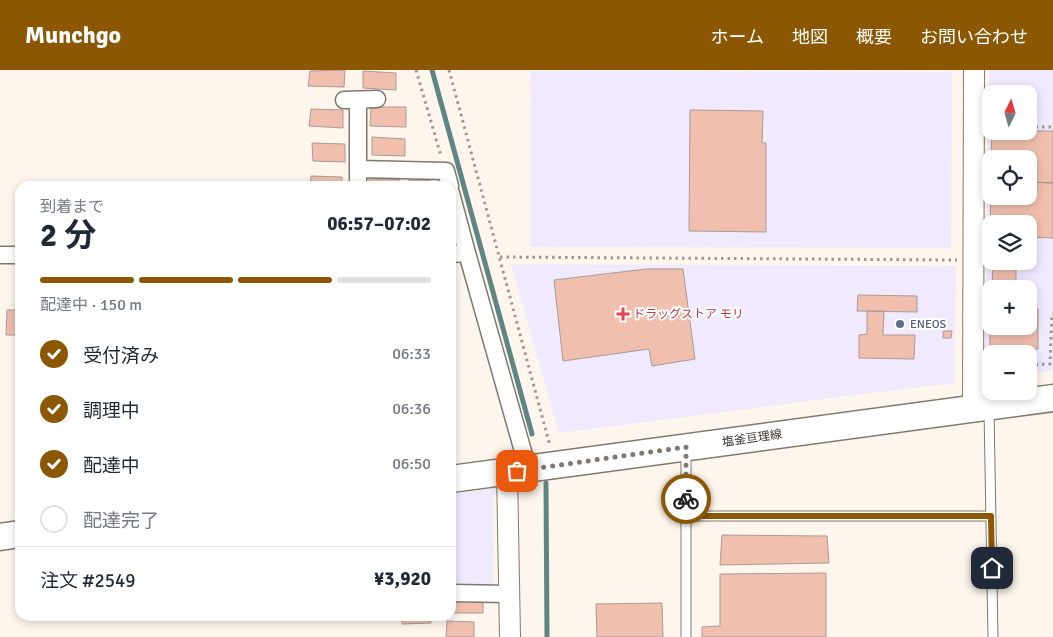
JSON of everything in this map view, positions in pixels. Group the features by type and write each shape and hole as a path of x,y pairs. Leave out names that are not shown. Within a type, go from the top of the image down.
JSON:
{"main road":[{"name":"塩釜亘理線","path":"456,478 1053,398"},
{"path":"0,537 15,535"}],"street":[{"path":"974,70 974,260 981,407"},
{"path":"358,181 351,100 377,99"},
{"path":"358,169 448,178"},
{"path":"456,231 459,254 517,471 509,594 510,637"},
{"path":"0,255 15,255"},
{"path":"456,593 509,594"}],"lane":[{"path":"981,407 991,516 993,637"},
{"path":"686,447 686,637"},
{"path":"686,516 991,516"}],"path":[{"path":"416,70 448,178"},
{"path":"449,70 556,465"},
{"path":"1038,127 1053,127"},
{"path":"500,257 974,260"},
{"path":"1037,365 1050,364 1053,314"}],"shaded area":[{"path":"989,70 1053,70 1053,371 1037,373 1037,345 985,345 985,335 1037,335 1037,280 986,280 986,270 1037,270 1037,215 987,215 987,205 1037,205 1037,150 988,150 988,140 1038,140 1038,85 989,85"},
{"path":"531,71 952,72 951,248 530,247"},
{"path":"511,264 956,266 954,383 559,433"},
{"path":"494,488 493,588 456,588 456,493"}],"building":[{"path":"345,70 344,87 308,86 310,71"},
{"path":"363,71 396,73 396,90 363,88"},
{"path":"371,107 406,107 406,127 370,126"},
{"path":"311,109 343,110 343,128 309,126"},
{"path":"690,110 763,111 762,143 766,143 766,232 689,231"},
{"path":"1038,131 1053,131 1053,183 1037,182 1037,150 991,150 992,140 1038,140"},
{"path":"372,137 405,139 405,156 372,155"},
{"path":"312,143 345,144 345,162 313,161"},
{"path":"311,176 342,177 342,181 310,181"},
{"path":"369,179 399,179 399,181 369,181"},
{"path":"409,180 430,180 430,181"},
{"path":"1037,182 1053,183 1053,238 1037,237 1037,215 990,215 991,205 1037,205"},
{"name":"ドラッグストア モリ","path":"646,269 683,269 695,359 652,366 649,349 563,361 554,280"},
{"path":"993,270 1016,270 1016,280 992,280"},
{"path":"858,295 917,296 917,312 857,311"},
{"path":"1038,309 1038,349 1037,345 990,345 990,335 1037,335"},
{"path":"7,310 15,310 15,335 6,335"},
{"path":"867,311 884,311 883,335 915,335 914,359 859,358 859,335 867,334"},
{"path":"943,331 952,331 951,338 943,338"},
{"path":"722,535 827,536 829,563 720,565"},
{"path":"826,573 826,637 702,637 702,627 720,626 720,574"},
{"path":"456,601 483,602 483,613 456,613"},
{"path":"662,603 663,637 597,637 596,604"},
{"path":"402,621 431,621 431,623 402,624"},
{"path":"447,621 474,622 474,637 446,637"}],"waterway":[{"path":"432,70 532,434"},
{"path":"546,483 547,637"}],"way so far":[{"path":"517,471 686,447 686,499"}],"place":[{"name":"ドラッグストア モリ","path":"623,314"},
{"name":"ENEOS","path":"900,324"}],"route":[{"path":"686,499 686,516 991,516 992,568"}]}
